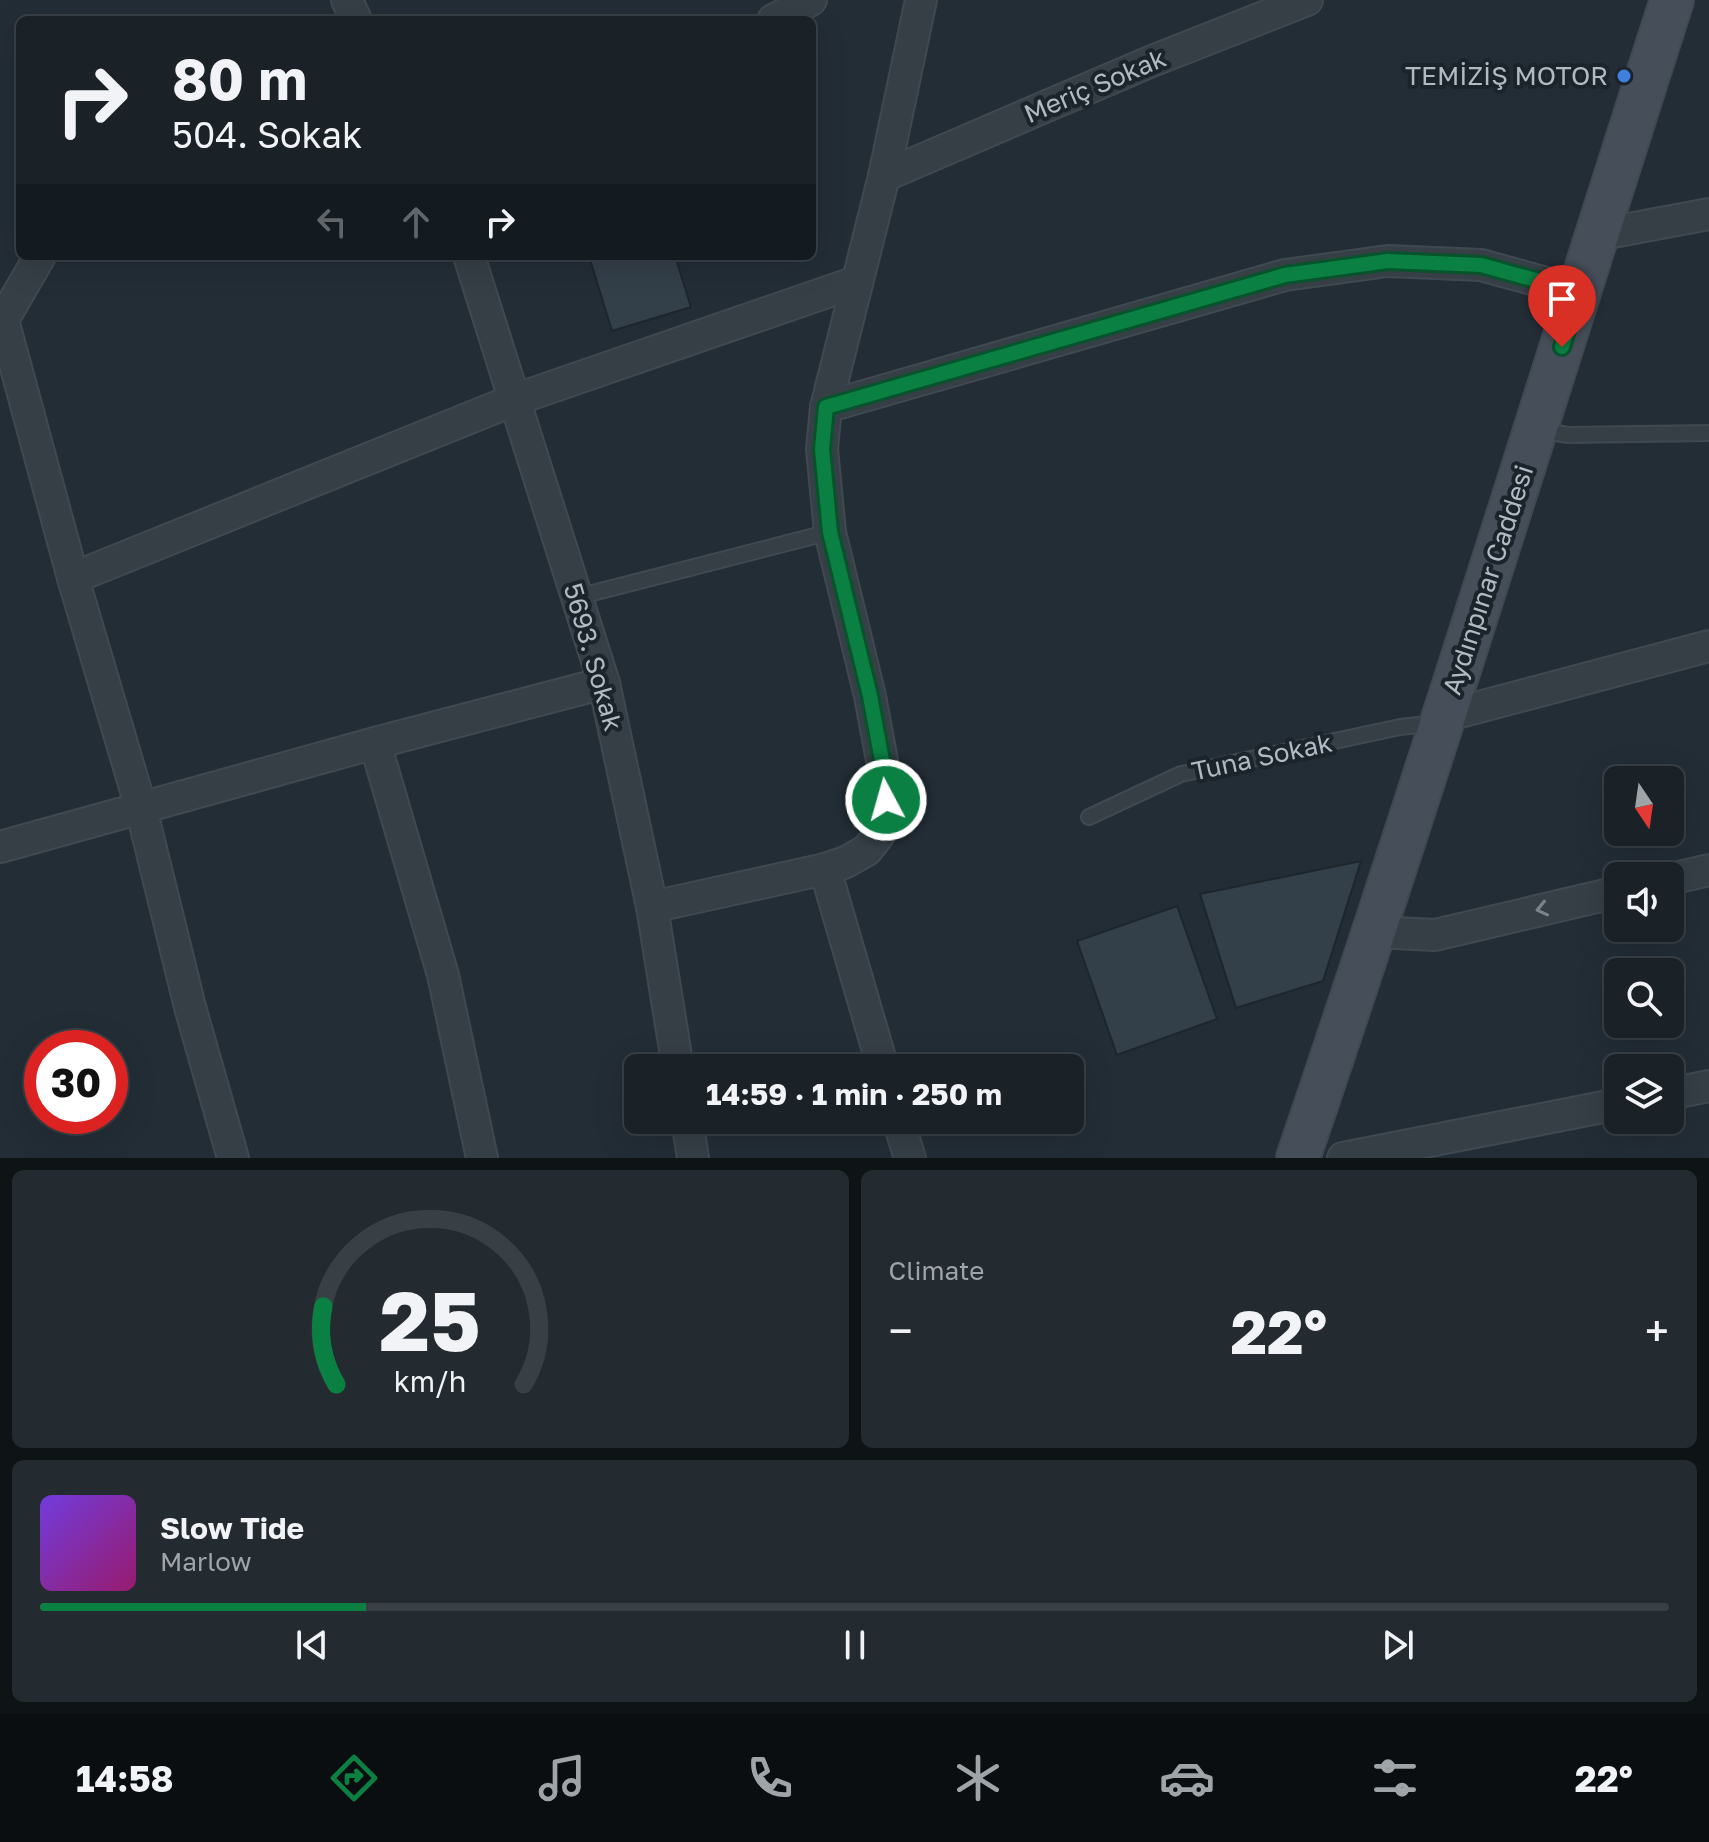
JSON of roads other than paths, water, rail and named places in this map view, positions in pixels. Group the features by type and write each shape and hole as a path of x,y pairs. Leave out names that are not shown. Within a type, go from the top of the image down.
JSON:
{"main road":[{"name":"Aydınpınar Caddesi","path":"1298,1158 1444,719 1672,0"}],"street":[{"path":"781,16 811,0"},
{"path":"652,907 846,862 867,850 886,818 886,782 870,696 830,532 822,449 826,407 884,176 921,0"},
{"name":"Meriç Sokak","path":"884,176 1152,61 1307,0"},
{"path":"1597,235 1709,214"},
{"path":"38,260 2,322 141,808 190,1007 233,1158"},
{"name":"5693. Sokak","path":"470,260 604,683 652,907 676,1054"},
{"path":"826,407 1285,275 1388,261 1481,265 1579,292"},
{"path":"73,578 514,400 856,282"},
{"path":"1444,719 1709,646"},
{"path":"0,847 604,683"},
{"path":"375,743 443,975 482,1158"},
{"path":"825,869 879,1054"},
{"path":"1684,876 1709,870"},
{"path":"1375,932 1435,935 1604,895"},
{"path":"1684,1091 1709,1086"},
{"path":"1343,1158 1604,1107"},
{"path":"689,1134 693,1158"},
{"path":"902,1134 910,1158"}],"lane":[{"path":"1536,430 1568,435 1709,433"},
{"path":"577,597 830,532"},
{"name":"Tuna Sokak","path":"1089,817 1181,774 1444,719"}],"place":[{"name":"TEMİZİŞ MOTOR","path":"1624,76"}]}
